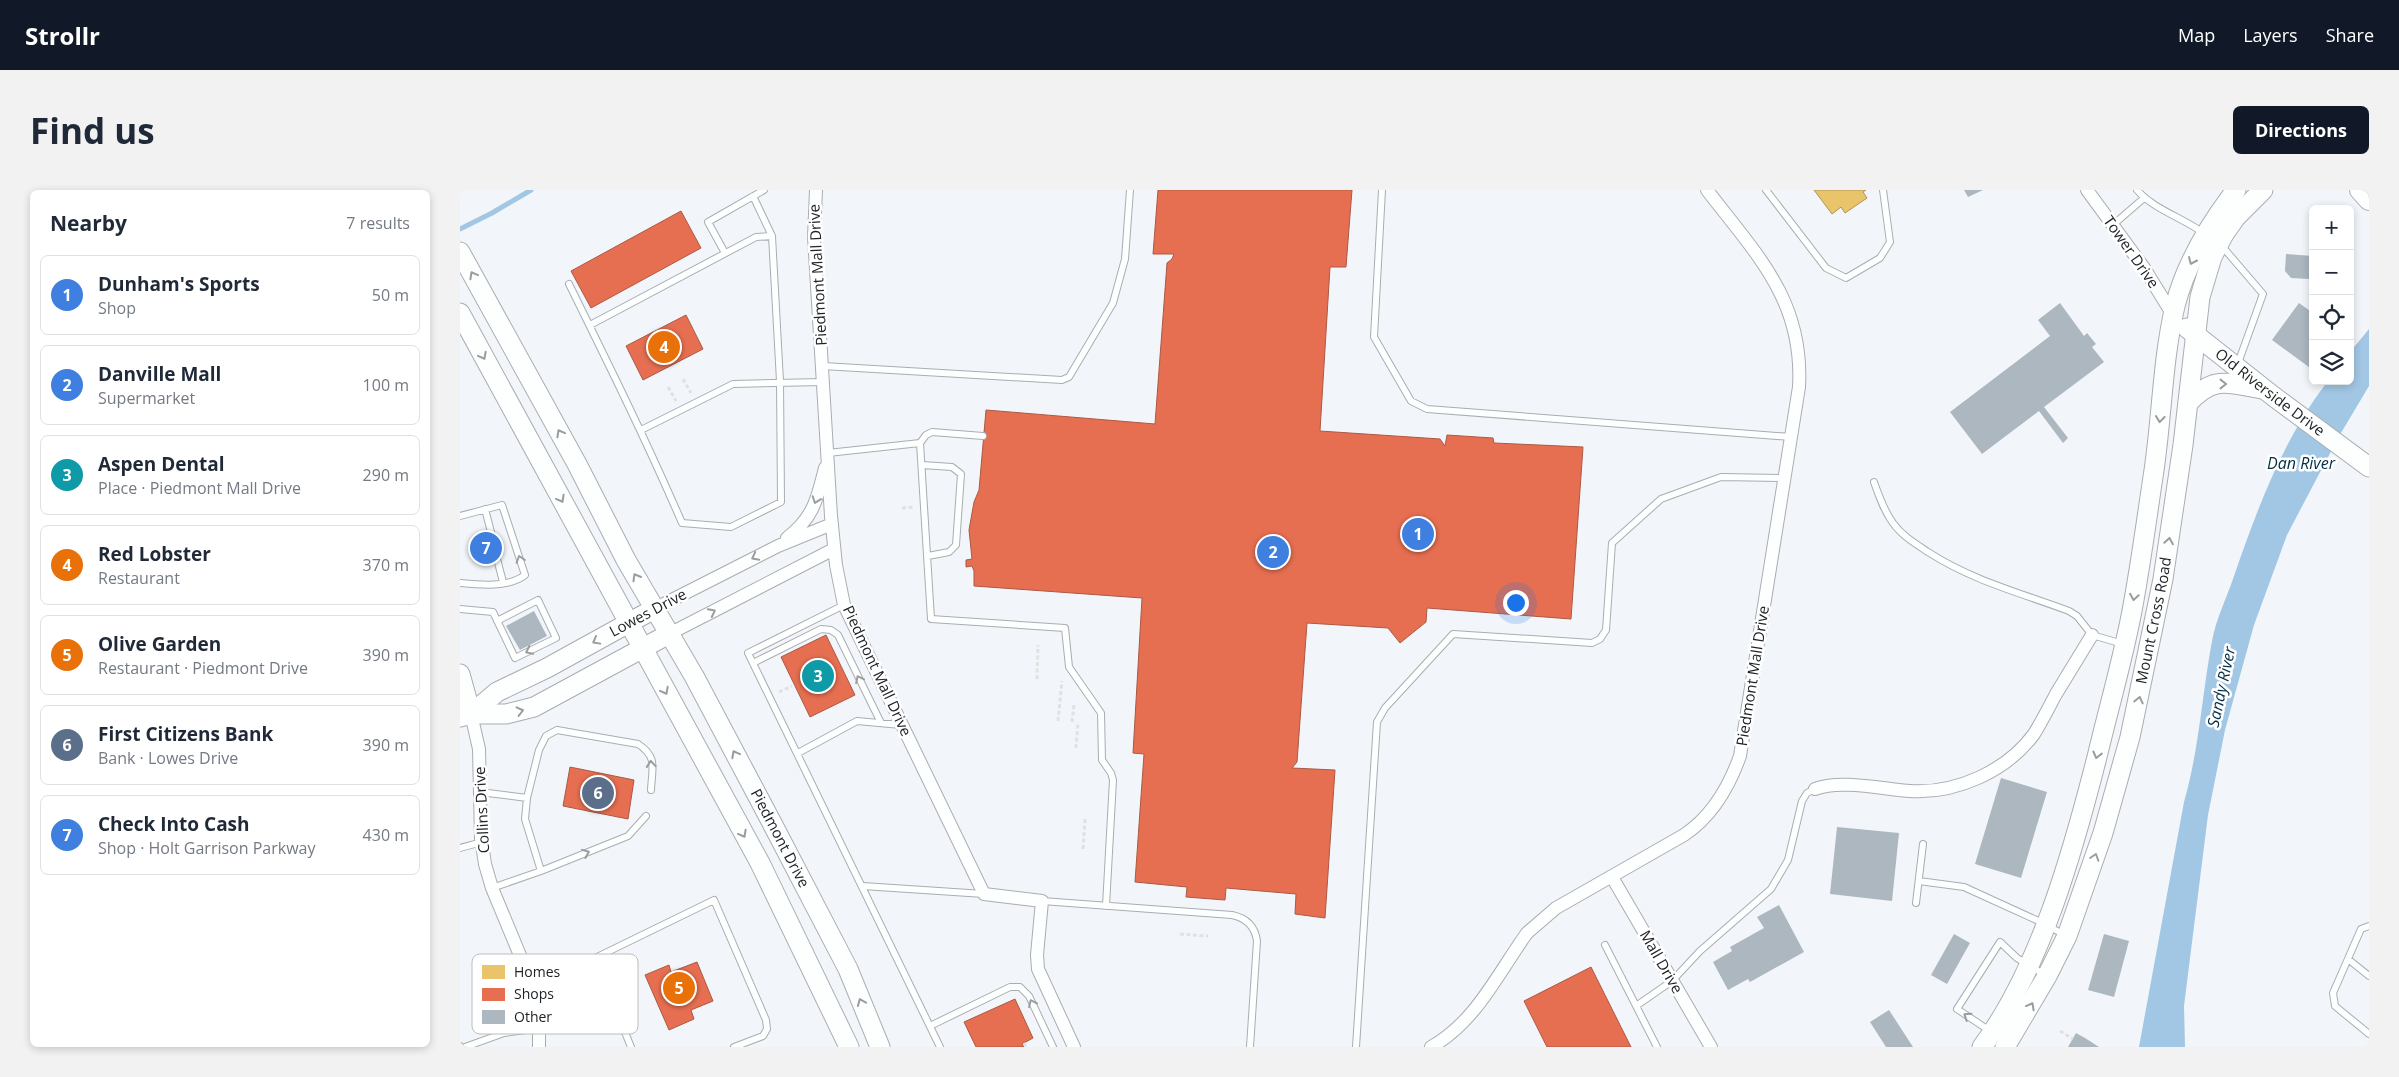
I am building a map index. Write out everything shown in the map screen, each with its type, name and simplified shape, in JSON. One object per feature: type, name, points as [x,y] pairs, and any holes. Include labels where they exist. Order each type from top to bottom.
[{"type":"main road","name":"Mount Cross Road","points":[[1997,1042],[2062,880],[2084,809],[2131,616],[2153,476],[2174,316],[2184,278],[2212,239],[2236,190]]},
{"type":"main road","name":"Mount Cross Road","points":[[1997,1042],[2047,976],[2067,936],[2103,834],[2142,690],[2163,579],[2188,403],[2195,335],[2212,239],[2263,190]]},
{"type":"main road","points":[[2360,190],[2369,200]]},
{"type":"main road","name":"Piedmont Drive","points":[[460,252],[654,610],[694,676],[848,969],[880,1047]]},
{"type":"main road","name":"Piedmont Drive","points":[[460,313],[760,863],[849,1047]]},
{"type":"main road","name":"Old Riverside Drive","points":[[2174,316],[2195,335],[2268,392],[2369,466]]},
{"type":"main road","points":[[2188,403],[2201,389],[2219,382],[2268,392]]},
{"type":"main road","name":"Lowes Drive","points":[[466,715],[497,692],[547,668],[654,610]]},
{"type":"main road","name":"Lowes Drive","points":[[466,715],[506,714],[534,707],[668,634]]},
{"type":"main road","points":[[460,674],[466,715]]},
{"type":"street","name":"Piedmont Mall Drive","points":[[816,190],[814,238],[832,524],[834,549],[844,604],[984,894]]},
{"type":"street","name":"Piedmont Mall Drive","points":[[1431,1047],[1450,1035],[1471,1015],[1536,922],[1566,902],[1692,830],[1713,807],[1733,774],[1744,743],[1800,367],[1798,340],[1793,322],[1772,275],[1707,190]]},
{"type":"street","name":"Tower Drive","points":[[2087,190],[2114,224],[2174,316]]},
{"type":"street","points":[[778,546],[809,517],[817,499],[828,453]]},
{"type":"street","name":"Lowes Drive","points":[[654,610],[778,546],[832,524]]},
{"type":"street","name":"Lowes Drive","points":[[668,634],[834,549]]},
{"type":"street","points":[[1815,789],[1834,785],[1913,791],[1933,790],[1970,781],[1995,769],[2018,751],[2034,733],[2092,635]]},
{"type":"street","name":"Collins Drive","points":[[466,715],[479,749],[482,842],[492,888],[519,954]]},
{"type":"street","name":"Mall Drive","points":[[1612,877],[1711,1047]]},
{"type":"street","points":[[984,894],[1042,901],[1038,965],[1074,1047]]},
{"type":"street","name":"Collins Drive","points":[[539,1047],[540,1034]]},
{"type":"lane","points":[[725,254],[708,222],[764,190]]},
{"type":"lane","points":[[823,366],[1062,380],[1069,377],[1113,303],[1125,258],[1130,190]]},
{"type":"lane","points":[[1382,190],[1374,337],[1411,401],[1427,409],[1791,437]]},
{"type":"lane","points":[[1766,190],[1826,268],[1846,278],[1880,258],[1890,242],[1883,190]]},
{"type":"lane","points":[[2137,190],[2144,198],[2193,225],[2212,239],[2263,294],[2236,367]]},
{"type":"lane","points":[[570,284],[641,430],[682,523],[731,527],[781,502],[780,382],[772,236],[753,196]]},
{"type":"lane","points":[[2114,224],[2144,198]]},
{"type":"lane","points":[[590,325],[756,237],[772,236]]},
{"type":"lane","points":[[641,430],[734,384],[824,382]]},
{"type":"lane","points":[[983,436],[932,432],[926,435],[920,443],[932,619],[1065,628],[1069,667],[1101,712],[1102,760],[1114,780],[1106,906]]},
{"type":"lane","points":[[828,453],[920,443]]},
{"type":"lane","points":[[922,465],[952,467],[960,474],[956,545],[949,552],[928,556]]},
{"type":"lane","points":[[1356,1047],[1377,722],[1384,708],[1453,634],[1592,643],[1600,639],[1606,630],[1612,543],[1661,499],[1721,476],[1784,478]]},
{"type":"lane","points":[[1874,482],[1881,502],[1894,524],[1906,538],[1961,572],[2004,590],[2069,611],[2077,616],[2092,635],[2124,644]]},
{"type":"lane","points":[[460,516],[502,505],[525,575],[518,580],[483,585],[460,583]]},
{"type":"lane","points":[[485,509],[492,536]]},
{"type":"lane","points":[[496,555],[503,582]]},
{"type":"lane","points":[[460,609],[493,612],[497,621],[515,658],[556,638],[538,600],[497,621]]},
{"type":"lane","points":[[844,604],[748,652],[940,1047]]},
{"type":"lane","points":[[753,662],[819,630],[834,632],[838,635],[881,723]]},
{"type":"lane","points":[[798,753],[857,721],[901,725]]},
{"type":"lane","points":[[541,871],[525,819],[527,798],[539,750],[546,736],[557,730],[638,744],[648,750],[653,759],[651,790]]},
{"type":"lane","points":[[1636,1006],[1672,981],[1700,950],[1771,889],[1788,860],[1802,801],[1807,792],[1815,789]]},
{"type":"lane","points":[[480,792],[527,798]]},
{"type":"lane","points":[[492,888],[541,871],[628,836],[646,816]]},
{"type":"lane","points":[[460,848],[482,842]]},
{"type":"lane","points":[[1916,902],[1923,844]]},
{"type":"lane","points":[[1919,881],[1964,887],[2067,936]]},
{"type":"lane","points":[[863,886],[984,894]]},
{"type":"lane","points":[[603,954],[714,900],[766,1020],[767,1029],[763,1036],[734,1047]]},
{"type":"lane","points":[[1042,901],[1232,916],[1248,922],[1256,933],[1257,941],[1250,1047]]},
{"type":"lane","points":[[2369,926],[2361,929],[2333,992],[2335,1006],[2369,1034]]},
{"type":"lane","points":[[1997,1042],[1957,1009],[2000,942],[2017,958],[2047,976]]},
{"type":"lane","points":[[1605,945],[1657,1047]]},
{"type":"lane","points":[[2348,959],[2369,976]]},
{"type":"lane","points":[[930,1026],[1005,989],[1020,987],[1029,996],[1053,1047]]},
{"type":"lane","points":[[465,1047],[501,1034]]},
{"type":"lane","points":[[626,1034],[631,1047]]},
{"type":"path","points":[[683,379],[691,394]]},
{"type":"path","points":[[668,387],[676,402]]},
{"type":"path","points":[[902,508],[915,506]]},
{"type":"path","points":[[1037,679],[1038,645]]},
{"type":"path","points":[[1058,721],[1062,681]]},
{"type":"path","points":[[1072,722],[1074,705]]},
{"type":"path","points":[[1076,748],[1078,722]]},
{"type":"path","points":[[1083,849],[1085,819]]},
{"type":"path","points":[[1180,934],[1208,936]]},
{"type":"path","points":[[2060,1031],[2073,1039]]},
{"type":"water","name":"Dan River","points":[[2369,329],[2369,386],[2338,438],[2287,535],[2254,625],[2225,730],[2208,815],[2184,1006],[2185,1047],[2139,1047],[2193,762],[2216,625],[2262,499],[2298,426],[2325,385],[2354,385],[2354,347]]},
{"type":"building: Homes","points":[[1814,190],[1866,190],[1863,192],[1867,198],[1845,213],[1841,207],[1832,214]]},
{"type":"building: Shops","points":[[1158,190],[1352,190],[1346,267],[1330,267],[1320,431],[1440,439],[1445,446],[1447,435],[1493,438],[1494,443],[1583,447],[1571,619],[1427,608],[1426,622],[1400,643],[1388,628],[1307,623],[1297,762],[1292,768],[1335,770],[1325,918],[1295,914],[1296,894],[1226,888],[1225,900],[1186,897],[1187,887],[1135,882],[1144,754],[1133,753],[1142,598],[974,586],[972,566],[966,567],[966,560],[972,559],[969,530],[974,502],[979,490],[986,410],[1155,424],[1167,263],[1174,254],[1153,254]]},
{"type":"building: Shops","points":[[681,211],[701,248],[591,308],[571,271]]},
{"type":"building: Shops","points":[[686,315],[703,349],[643,380],[626,346]]},
{"type":"building: Shops","points":[[826,635],[855,695],[810,717],[781,657]]},
{"type":"building: Shops","points":[[570,767],[634,780],[628,819],[563,806]]},
{"type":"building: Shops","points":[[697,962],[713,1001],[691,1010],[694,1019],[669,1030],[645,975],[669,965],[671,972]]},
{"type":"building: Shops","points":[[1591,967],[1631,1047],[1547,1047],[1524,1001]]},
{"type":"building: Shops","points":[[1015,999],[1033,1038],[1022,1044],[1024,1047],[976,1047],[964,1022]]},
{"type":"building: Other","points":[[1964,190],[1983,190],[1968,197]]},
{"type":"building: Other","points":[[2286,254],[2309,256],[2309,279],[2291,278],[2285,271]]},
{"type":"building: Other","points":[[2060,303],[2084,336],[2087,333],[2096,344],[2092,347],[2104,362],[2044,407],[2068,438],[2063,443],[2039,411],[1982,454],[1950,412],[2050,336],[2038,320]]},
{"type":"building: Other","points":[[2299,303],[2309,310],[2309,367],[2272,340]]},
{"type":"building: Other","points":[[534,611],[547,636],[520,650],[506,626]]},
{"type":"building: Other","points":[[2001,778],[2047,792],[2021,878],[1975,864]]},
{"type":"building: Other","points":[[1837,827],[1899,833],[1892,901],[1830,894]]},
{"type":"building: Other","points":[[1779,905],[1804,952],[1750,982],[1748,979],[1728,990],[1713,962],[1732,951],[1730,947],[1764,928],[1757,917]]},
{"type":"building: Other","points":[[1954,934],[1970,943],[1947,984],[1931,975]]},
{"type":"building: Other","points":[[2104,934],[2129,941],[2114,997],[2088,990]]},
{"type":"building: Other","points":[[1889,1010],[1913,1047],[1886,1047],[1870,1022]]},
{"type":"building: Other","points":[[2076,1033],[2085,1038],[2099,1047],[2068,1047]]},
{"type":"waterway","points":[[460,229],[531,190]]},
{"type":"place","name":"Red Lobster","points":[[664,347]]},
{"type":"place","name":"Dunham's Sports","points":[[1418,534]]},
{"type":"place","name":"Check Into Cash","points":[[486,548]]},
{"type":"place","name":"Danville Mall","points":[[1273,552]]},
{"type":"place","name":"Aspen Dental","points":[[818,676]]},
{"type":"place","name":"First Citizens Bank","points":[[598,793]]},
{"type":"place","name":"Olive Garden","points":[[679,988]]},
{"type":"water label","name":"Sandy River","points":[[2221,687]]}]
